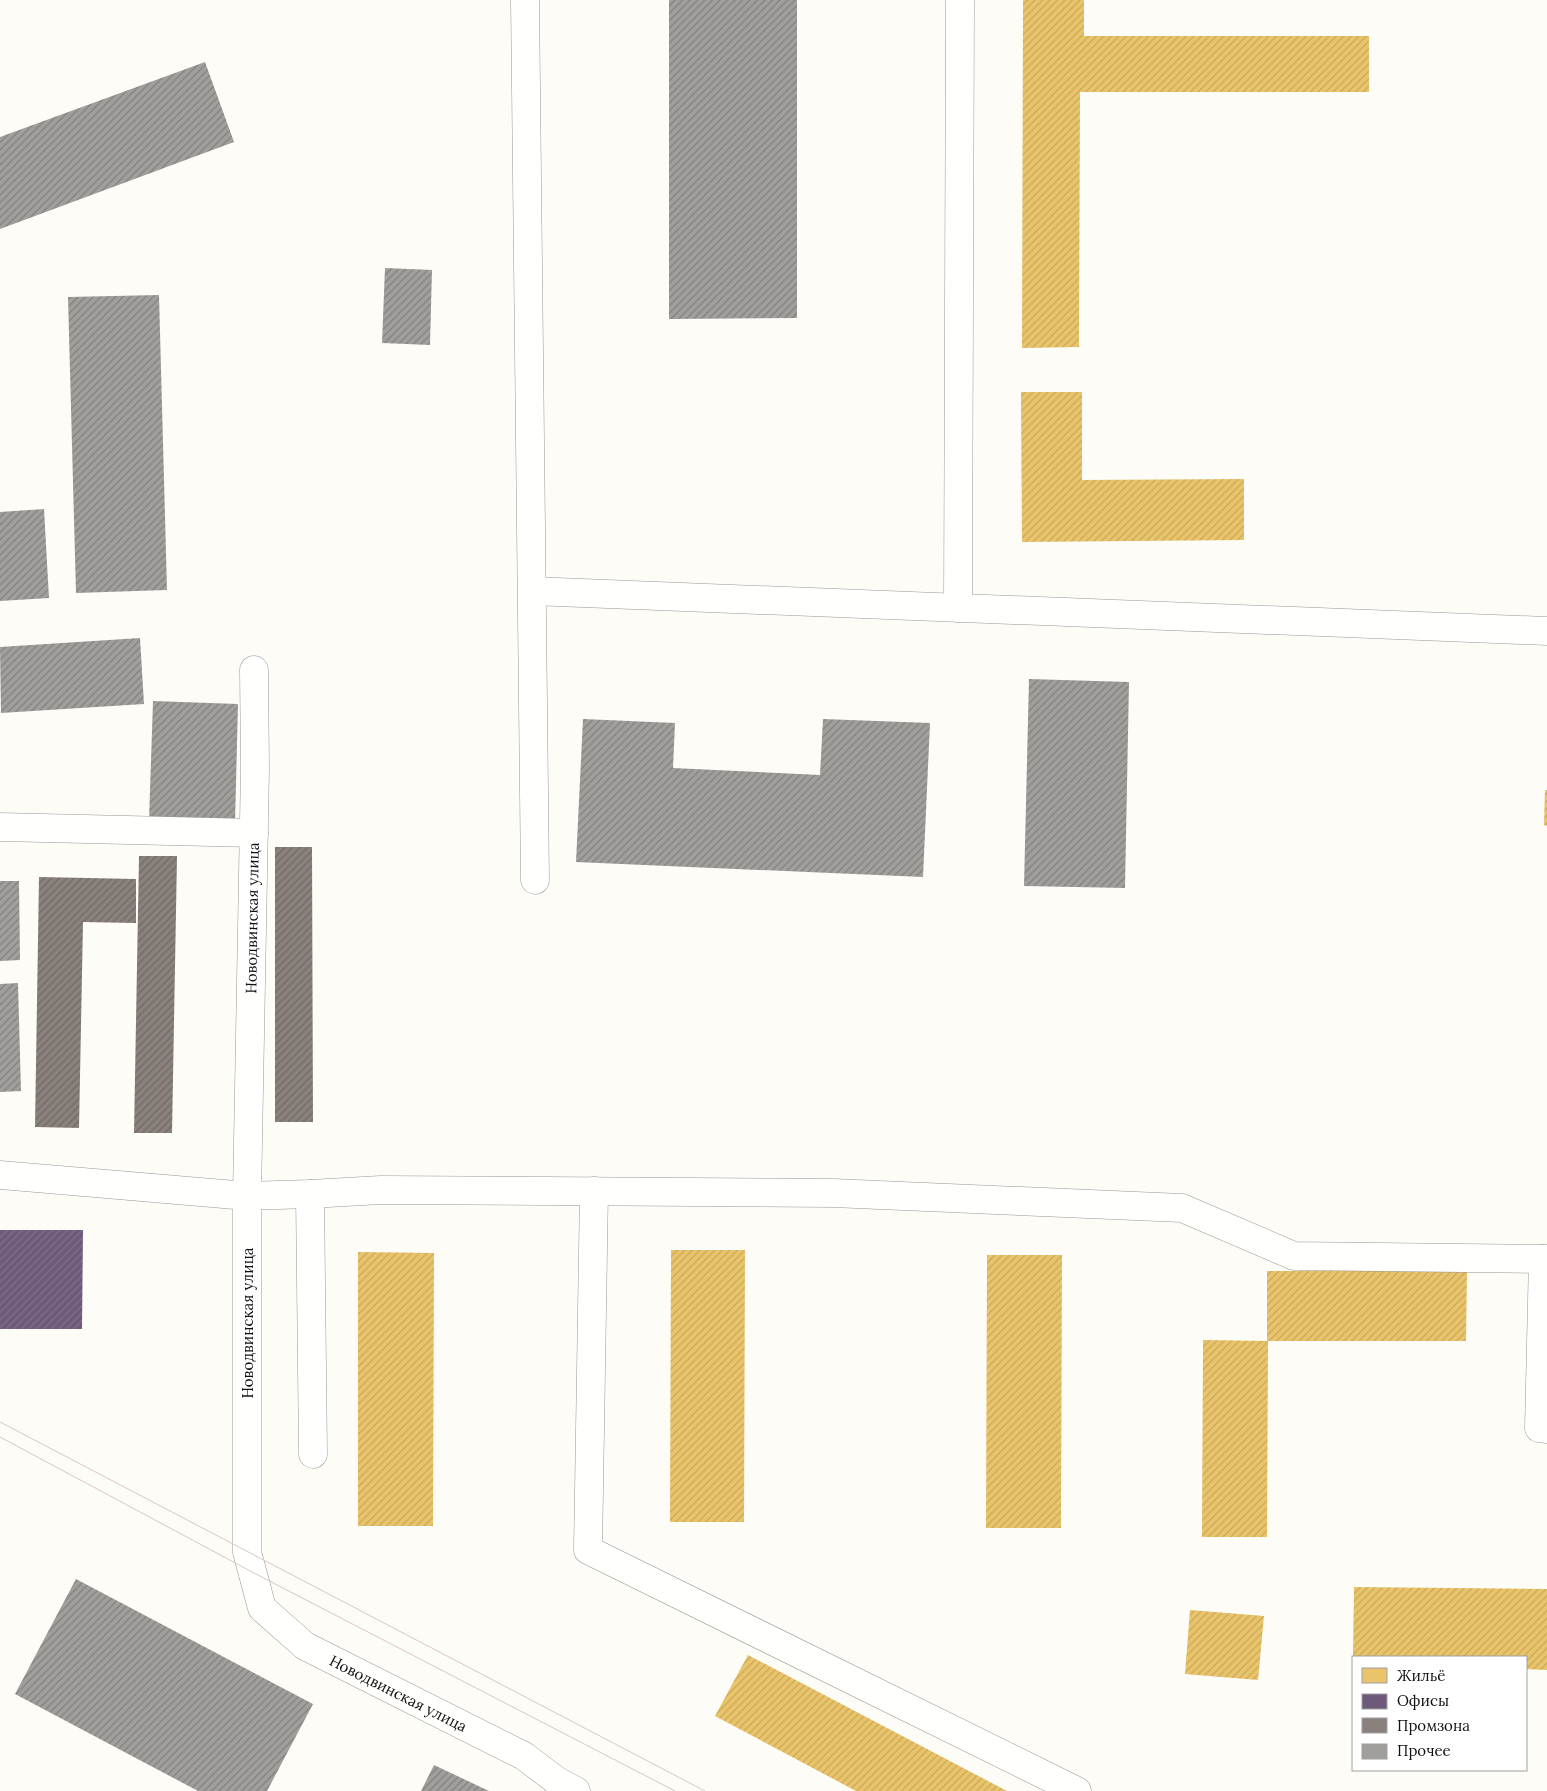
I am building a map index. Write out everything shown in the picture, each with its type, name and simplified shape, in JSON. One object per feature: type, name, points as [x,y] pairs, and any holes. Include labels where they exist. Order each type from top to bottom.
[{"type":"street","points":[[525,0],[535,880]]},
{"type":"street","points":[[958,608],[960,0]]},
{"type":"street","points":[[532,591],[1547,631]]},
{"type":"street","name":"Новодвинская улица","points":[[254,670],[254,833],[247,1196],[247,1552],[262,1608],[305,1646],[524,1756],[562,1788]]},
{"type":"street","points":[[0,827],[254,833]]},
{"type":"street","points":[[0,1175],[247,1196],[380,1190],[833,1193],[1182,1208],[1294,1256],[1545,1259],[1539,1428],[1547,1429]]},
{"type":"street","points":[[594,1191],[588,1550],[1078,1791]]},
{"type":"street","points":[[310,1194],[313,1454]]},
{"type":"building: Жильё","points":[[1023,0],[1084,0],[1084,36],[1369,36],[1369,92],[1080,92],[1079,347],[1022,348]]},
{"type":"building: Жильё","points":[[1021,392],[1082,392],[1082,480],[1244,479],[1244,540],[1022,542]]},
{"type":"building: Жильё","points":[[1545,790],[1547,790],[1547,826],[1544,825]]},
{"type":"building: Жильё","points":[[671,1250],[745,1250],[744,1522],[670,1522]]},
{"type":"building: Жильё","points":[[358,1252],[434,1253],[433,1526],[358,1526]]},
{"type":"building: Жильё","points":[[987,1255],[1062,1255],[1061,1528],[986,1528]]},
{"type":"building: Жильё","points":[[1267,1271],[1467,1271],[1466,1341],[1268,1341],[1267,1537],[1202,1537],[1203,1340],[1267,1341]]},
{"type":"building: Жильё","points":[[1354,1587],[1547,1589],[1547,1670],[1527,1669],[1527,1656],[1353,1656]]},
{"type":"building: Жильё","points":[[1190,1610],[1264,1616],[1258,1680],[1185,1674]]},
{"type":"building: Жильё","points":[[748,1655],[1007,1791],[856,1791],[715,1716]]},
{"type":"building: Офисы","points":[[0,1230],[83,1230],[82,1329],[0,1329]]},
{"type":"building: Промзона","points":[[275,847],[312,847],[313,1122],[275,1122]]},
{"type":"building: Промзона","points":[[139,856],[177,856],[172,1133],[134,1133]]},
{"type":"building: Промзона","points":[[39,877],[136,879],[136,923],[83,922],[79,1128],[35,1127]]},
{"type":"building: Прочее","points":[[669,0],[797,0],[797,318],[669,319]]},
{"type":"building: Прочее","points":[[205,62],[234,142],[0,229],[0,137]]},
{"type":"building: Прочее","points":[[385,268],[432,270],[430,345],[382,343]]},
{"type":"building: Прочее","points":[[159,295],[167,590],[76,593],[68,297]]},
{"type":"building: Прочее","points":[[44,509],[49,598],[0,601],[0,512]]},
{"type":"building: Прочее","points":[[140,638],[144,704],[1,713],[0,647]]},
{"type":"building: Прочее","points":[[1029,679],[1129,682],[1125,888],[1024,886]]},
{"type":"building: Прочее","points":[[153,701],[238,704],[235,823],[149,821]]},
{"type":"building: Прочее","points":[[583,719],[675,723],[673,768],[820,775],[823,719],[930,723],[923,877],[576,862]]},
{"type":"building: Прочее","points":[[0,881],[19,881],[20,960],[0,961]]},
{"type":"building: Прочее","points":[[18,983],[21,1091],[0,1092],[0,984]]},
{"type":"building: Прочее","points":[[76,1579],[313,1704],[267,1791],[198,1791],[15,1694]]},
{"type":"building: Прочее","points":[[434,1765],[489,1791],[421,1791]]},
{"type":"tram line","points":[[0,1422],[705,1791]]},
{"type":"tram line","points":[[0,1437],[254,1573],[675,1791]]}]
